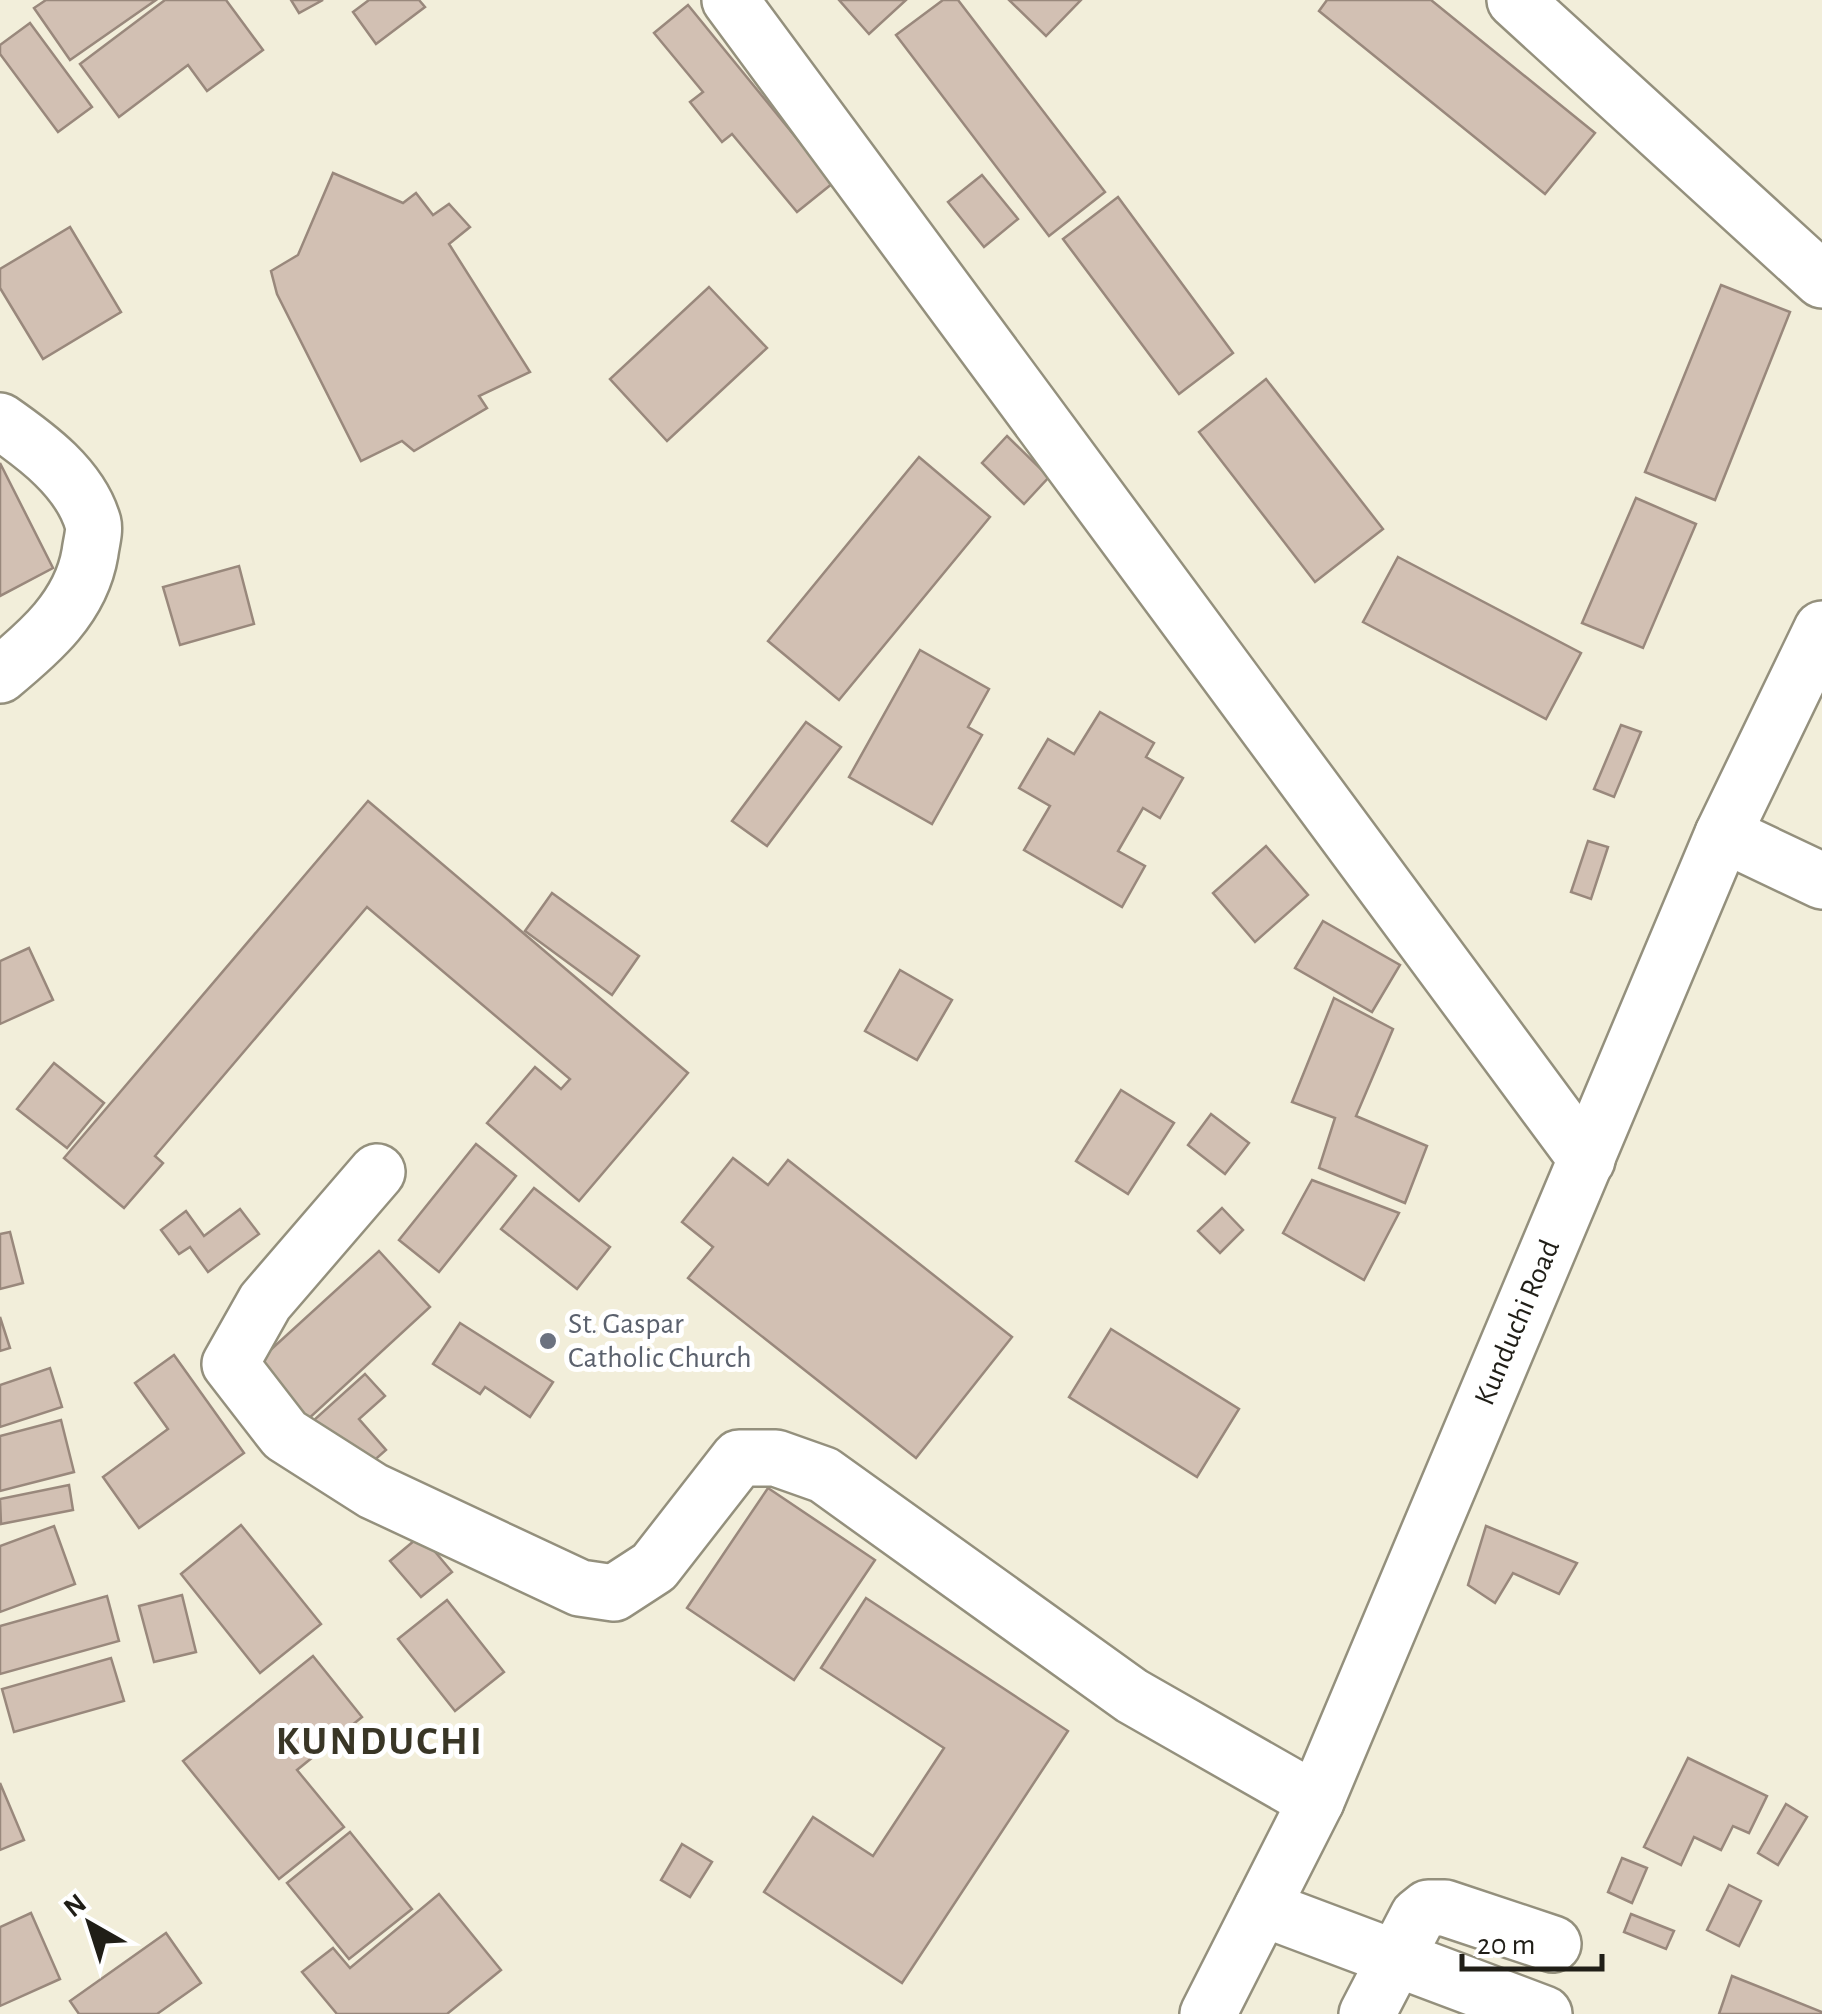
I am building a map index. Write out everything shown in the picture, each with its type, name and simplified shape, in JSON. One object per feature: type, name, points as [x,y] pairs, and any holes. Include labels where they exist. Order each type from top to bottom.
[{"type":"street","points":[[730,0],[1587,1160]]},
{"type":"street","points":[[1515,0],[1822,280]]},
{"type":"street","points":[[0,421],[32,444],[71,482],[94,525],[86,573],[70,606],[34,647],[0,675]]},
{"type":"street","name":"Kunduchi Road","points":[[1208,2014],[1316,1801],[1723,834],[1822,629]]},
{"type":"street","points":[[1723,834],[1822,881]]},
{"type":"street","points":[[377,1172],[265,1302],[230,1364],[285,1434],[373,1491],[580,1588],[614,1593],[654,1567],[739,1458],[776,1458],[824,1475],[1132,1696],[1316,1801]]},
{"type":"street","points":[[1262,1908],[1544,2014]]},
{"type":"street","points":[[1368,2014],[1418,1916],[1428,1908],[1445,1908],[1553,1944]]},
{"type":"building","points":[[46,0],[156,0],[70,60],[34,8]]},
{"type":"building","points":[[165,0],[226,0],[263,50],[207,91],[188,65],[119,117],[80,64]]},
{"type":"building","points":[[291,0],[323,0],[299,13]]},
{"type":"building","points":[[369,0],[419,0],[425,7],[376,44],[353,12]]},
{"type":"building","points":[[839,0],[906,0],[869,34]]},
{"type":"building","points":[[943,0],[958,0],[1105,192],[1049,236],[896,35]]},
{"type":"building","points":[[1009,0],[1081,0],[1046,36]]},
{"type":"building","points":[[1327,0],[1431,0],[1595,133],[1545,194],[1319,11]]},
{"type":"building","points":[[688,5],[833,183],[797,212],[732,134],[722,142],[690,102],[703,92],[654,33]]},
{"type":"building","points":[[30,23],[92,107],[58,132],[0,54],[0,45]]},
{"type":"building","points":[[333,173],[403,203],[416,193],[433,215],[449,204],[470,227],[449,244],[530,372],[479,396],[487,408],[414,451],[402,441],[361,461],[277,294],[271,271],[298,255]]},
{"type":"building","points":[[982,175],[1018,219],[984,247],[948,202]]},
{"type":"building","points":[[1118,197],[1233,353],[1179,394],[1063,239]]},
{"type":"building","points":[[70,227],[121,312],[43,359],[0,288],[0,269]]},
{"type":"building","points":[[1721,285],[1790,312],[1715,500],[1645,472]]},
{"type":"building","points":[[709,287],[767,348],[667,441],[610,379]]},
{"type":"building","points":[[1266,379],[1383,529],[1315,582],[1199,432]]},
{"type":"building","points":[[1007,436],[1049,477],[1024,504],[982,463]]},
{"type":"building","points":[[919,457],[990,517],[839,700],[768,641]]},
{"type":"building","points":[[0,463],[53,568],[0,596]]},
{"type":"building","points":[[1636,498],[1696,524],[1643,648],[1582,623]]},
{"type":"building","points":[[1398,557],[1581,653],[1546,719],[1363,622]]},
{"type":"building","points":[[239,566],[254,624],[180,645],[163,587]]},
{"type":"building","points":[[920,650],[989,689],[968,727],[982,735],[932,824],[849,777]]},
{"type":"building","points":[[1100,712],[1154,743],[1146,757],[1183,778],[1160,818],[1143,808],[1118,851],[1145,866],[1122,907],[1024,850],[1050,806],[1019,788],[1048,739],[1074,754]]},
{"type":"building","points":[[806,722],[841,747],[767,846],[732,821]]},
{"type":"building","points":[[1621,725],[1641,732],[1614,797],[1594,789]]},
{"type":"building","points":[[368,801],[688,1073],[579,1201],[487,1123],[535,1067],[561,1089],[570,1079],[367,907],[155,1156],[163,1163],[124,1208],[64,1158]]},
{"type":"building","points":[[1588,841],[1608,847],[1591,899],[1571,892]]},
{"type":"building","points":[[1266,846],[1308,895],[1255,942],[1213,893]]},
{"type":"building","points":[[552,893],[639,956],[612,995],[525,931]]},
{"type":"building","points":[[1323,921],[1400,965],[1372,1012],[1295,968]]},
{"type":"building","points":[[29,948],[53,1000],[0,1024],[0,961]]},
{"type":"building","points":[[900,970],[952,1000],[917,1060],[865,1031]]},
{"type":"building","points":[[1334,998],[1393,1029],[1356,1116],[1427,1146],[1405,1203],[1319,1168],[1335,1118],[1292,1102]]},
{"type":"building","points":[[54,1063],[104,1103],[67,1148],[17,1109]]},
{"type":"building","points":[[1121,1090],[1174,1123],[1128,1194],[1076,1161]]},
{"type":"building","points":[[1211,1114],[1249,1143],[1225,1174],[1188,1145]]},
{"type":"building","points":[[476,1144],[516,1176],[439,1272],[399,1240]]},
{"type":"building","points":[[733,1158],[768,1185],[788,1160],[1012,1337],[916,1458],[688,1278],[713,1247],[682,1222]]},
{"type":"building","points":[[1312,1180],[1399,1213],[1364,1280],[1283,1233]]},
{"type":"building","points":[[534,1188],[610,1247],[577,1289],[501,1229]]},
{"type":"building","points":[[1222,1208],[1243,1230],[1220,1253],[1198,1231]]},
{"type":"building","points":[[240,1209],[259,1234],[208,1272],[190,1247],[179,1254],[161,1230],[186,1211],[204,1236]]},
{"type":"building","points":[[10,1232],[23,1283],[0,1289],[0,1234]]},
{"type":"building","points":[[379,1251],[430,1307],[305,1422],[254,1365]]},
{"type":"building","points":[[0,1317],[10,1348],[0,1351]]},
{"type":"building","points":[[460,1323],[553,1382],[530,1417],[485,1387],[480,1394],[433,1364]]},
{"type":"building","points":[[1111,1329],[1239,1409],[1197,1477],[1069,1397]]},
{"type":"building","points":[[174,1355],[244,1453],[139,1528],[103,1477],[168,1429],[135,1383]]},
{"type":"building","points":[[50,1368],[62,1407],[0,1427],[0,1385]]},
{"type":"building","points":[[365,1374],[385,1396],[359,1419],[386,1450],[361,1472],[314,1420]]},
{"type":"building","points":[[61,1420],[74,1472],[0,1491],[0,1436]]},
{"type":"building","points":[[69,1485],[73,1510],[1,1524],[0,1499]]},
{"type":"building","points":[[768,1488],[875,1560],[794,1680],[687,1608]]},
{"type":"building","points":[[241,1525],[321,1624],[260,1673],[181,1574]]},
{"type":"building","points":[[54,1526],[75,1584],[0,1612],[0,1546]]},
{"type":"building","points":[[1486,1526],[1577,1563],[1559,1594],[1513,1573],[1495,1603],[1468,1585]]},
{"type":"building","points":[[421,1535],[452,1572],[421,1597],[390,1561]]},
{"type":"building","points":[[182,1595],[196,1652],[154,1662],[139,1606]]},
{"type":"building","points":[[107,1596],[119,1641],[0,1674],[0,1626]]},
{"type":"building","points":[[866,1598],[1068,1731],[902,1983],[764,1892],[813,1817],[873,1856],[944,1748],[821,1668]]},
{"type":"building","points":[[447,1600],[504,1672],[455,1711],[398,1639]]},
{"type":"building","points":[[313,1656],[362,1717],[297,1770],[344,1827],[279,1879],[183,1761]]},
{"type":"building","points":[[111,1658],[124,1701],[14,1732],[2,1689]]},
{"type":"building","points":[[1688,1758],[1767,1796],[1749,1833],[1733,1826],[1721,1850],[1694,1837],[1681,1865],[1644,1847]]},
{"type":"building","points":[[0,1783],[24,1840],[0,1850]]},
{"type":"building","points":[[1786,1804],[1807,1817],[1778,1865],[1758,1853]]},
{"type":"building","points":[[350,1832],[412,1909],[349,1959],[287,1883]]},
{"type":"building","points":[[682,1844],[712,1862],[690,1897],[661,1880]]},
{"type":"building","points":[[1622,1858],[1647,1868],[1632,1903],[1608,1892]]},
{"type":"building","points":[[1729,1885],[1761,1901],[1739,1946],[1707,1930]]},
{"type":"building","points":[[439,1894],[501,1970],[447,2014],[337,2014],[302,1972],[333,1948],[350,1968]]},
{"type":"building","points":[[31,1913],[60,1979],[0,2006],[0,1927]]},
{"type":"building","points":[[1631,1914],[1674,1931],[1666,1949],[1624,1932]]},
{"type":"building","points":[[166,1933],[201,1983],[157,2014],[79,2014],[70,2001]]},
{"type":"building","points":[[1732,1976],[1822,2012],[1822,2014],[1719,2014]]},
{"type":"place","name":"St. Gaspar Catholic Church","points":[[548,1341]]},
{"type":"district","name":"KUNDUCHI","points":[[380,1742]]}]
